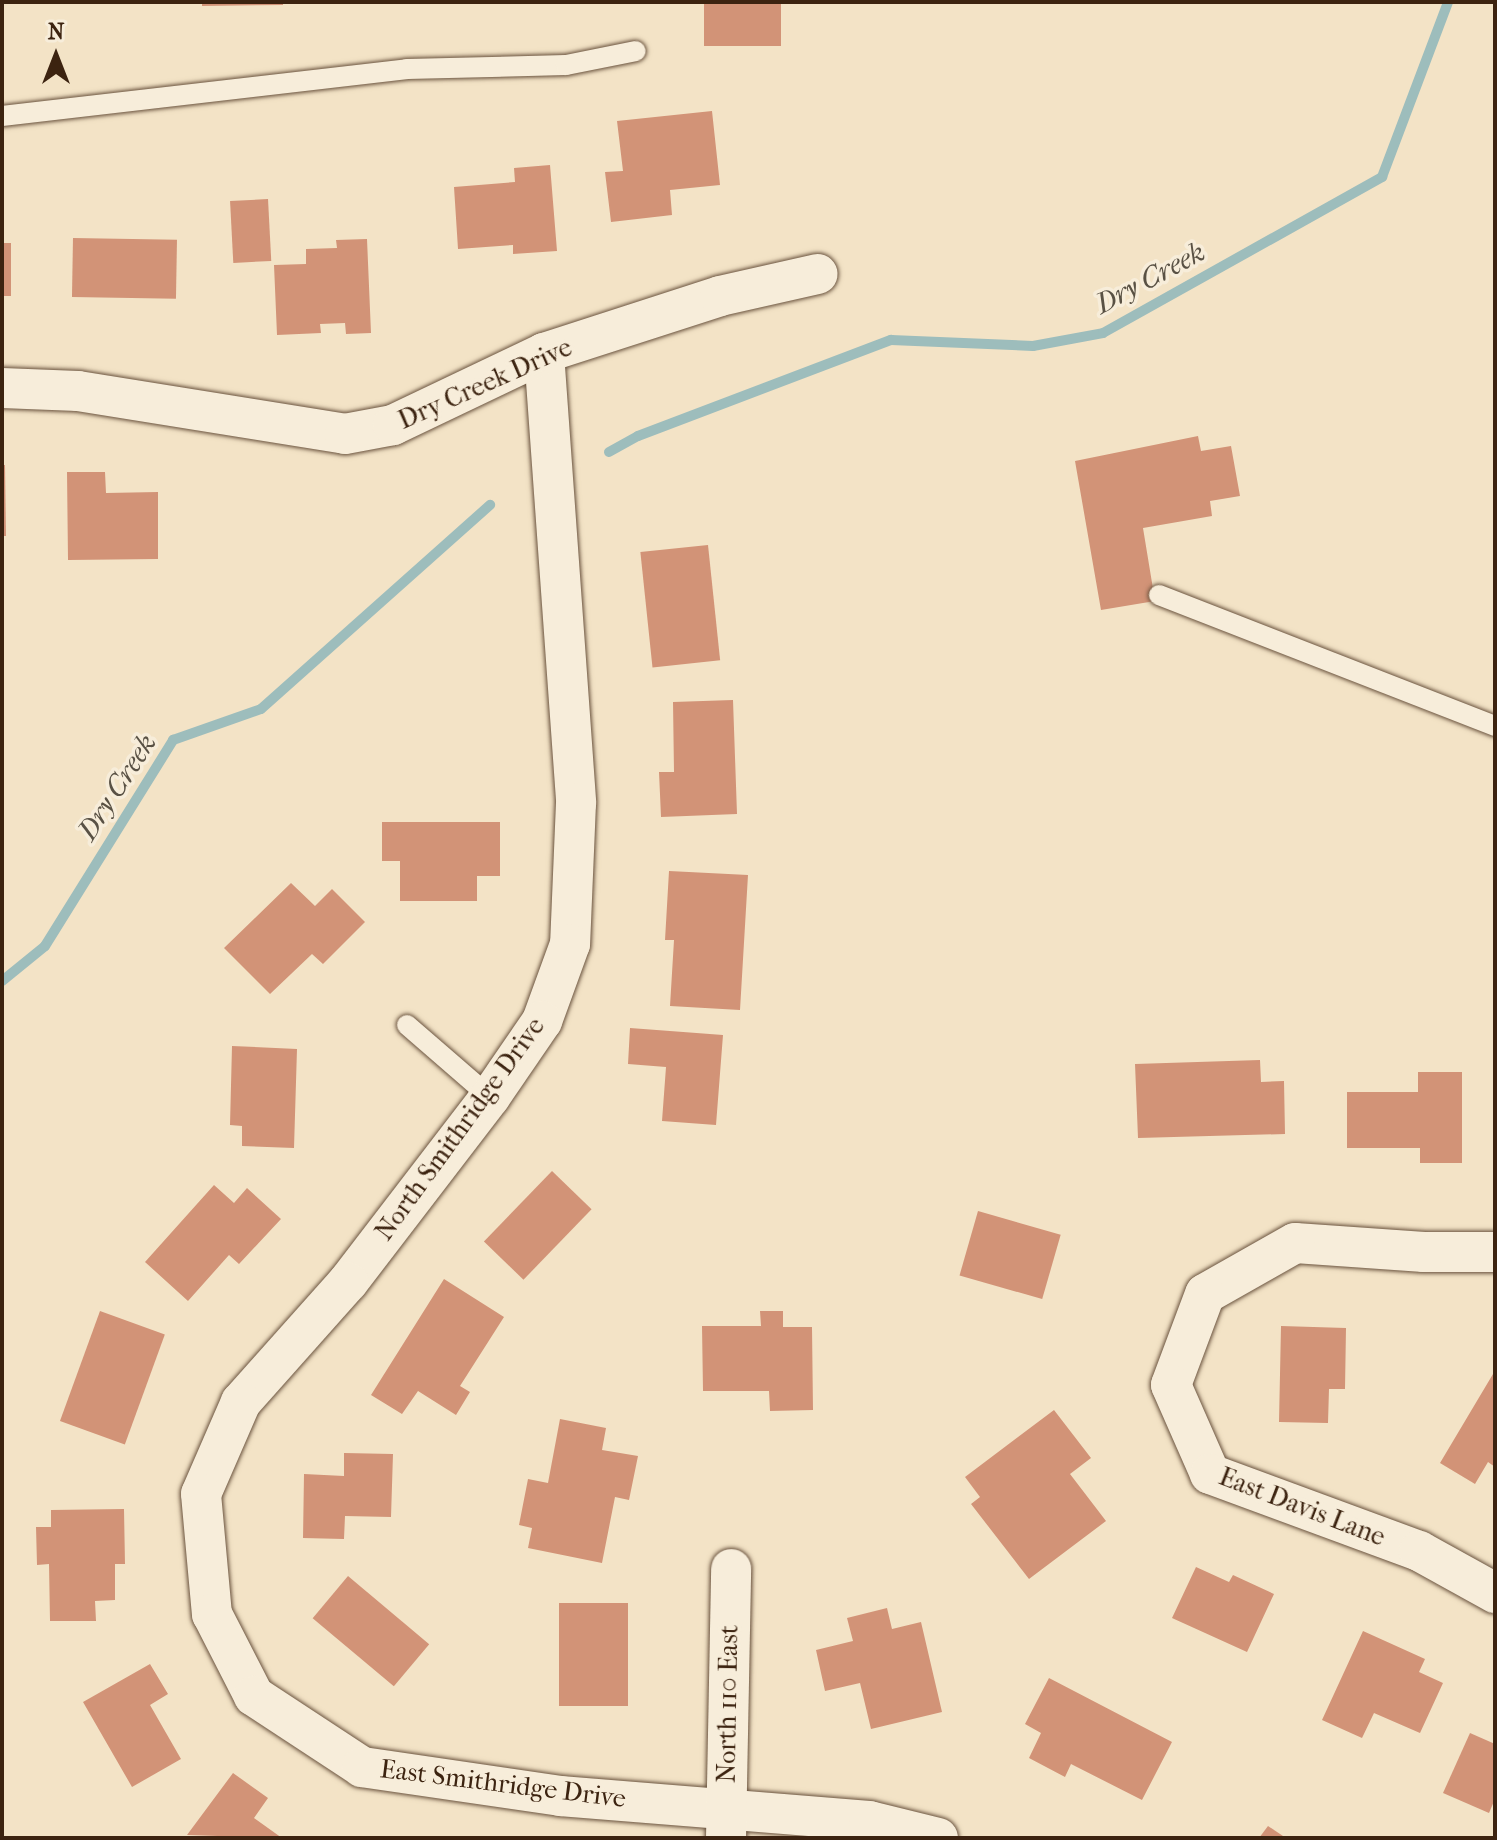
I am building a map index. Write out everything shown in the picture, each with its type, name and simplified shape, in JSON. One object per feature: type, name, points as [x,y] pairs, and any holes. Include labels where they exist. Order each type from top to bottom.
[{"type":"street","name":"Dry Creek Drive","points":[[2,388],[78,391],[345,434],[393,425],[544,353],[720,296],[818,274]]},
{"type":"street","name":"North Smithridge Drive","points":[[254,1696],[212,1614],[201,1494],[241,1402],[348,1282],[490,1097],[542,1021],[570,944],[576,803],[544,353]]},
{"type":"street","name":"East Davis Lane","points":[[1495,1252],[1295,1243],[1205,1294],[1171,1385],[1210,1474],[1419,1551],[1495,1593]]},
{"type":"street","name":"North 110 East","points":[[726,1823],[731,1569]]},
{"type":"street","name":"East Smithridge Drive","points":[[254,1696],[362,1767],[726,1823],[869,1821],[938,1838]]},
{"type":"lane","points":[[2,116],[407,69],[566,65],[636,51]]},
{"type":"lane","points":[[1159,595],[1495,726]]},
{"type":"lane","points":[[407,1025],[490,1097]]},
{"type":"building","points":[[202,2],[283,2],[283,5],[202,6]]},
{"type":"building","points":[[704,2],[781,2],[781,46],[704,46]]},
{"type":"building","points":[[712,111],[720,185],[670,190],[672,215],[611,222],[605,172],[623,171],[617,121]]},
{"type":"building","points":[[550,165],[557,251],[513,254],[513,245],[458,249],[454,187],[515,182],[514,168]]},
{"type":"building","points":[[268,199],[271,261],[233,263],[230,201]]},
{"type":"building","points":[[73,238],[177,240],[176,299],[72,297]]},
{"type":"building","points":[[367,239],[371,333],[346,334],[345,323],[320,324],[321,333],[277,335],[274,265],[306,264],[306,249],[337,248],[336,240]]},
{"type":"building","points":[[2,243],[11,243],[11,296],[2,296]]},
{"type":"building","points":[[1198,436],[1201,451],[1231,446],[1240,496],[1210,501],[1212,516],[1143,528],[1155,601],[1101,610],[1075,461]]},
{"type":"building","points":[[2,465],[5,465],[6,536],[2,536]]},
{"type":"building","points":[[67,472],[105,472],[106,493],[158,492],[158,559],[68,560]]},
{"type":"building","points":[[708,545],[720,660],[652,667],[640,552]]},
{"type":"building","points":[[733,700],[737,814],[661,817],[659,772],[674,772],[673,702]]},
{"type":"building","points":[[382,822],[500,822],[500,876],[477,876],[477,901],[400,901],[400,861],[382,861]]},
{"type":"building","points":[[669,871],[748,875],[740,1010],[670,1006],[674,940],[665,940]]},
{"type":"building","points":[[291,883],[315,906],[332,889],[365,922],[323,964],[312,954],[270,994],[224,948]]},
{"type":"building","points":[[630,1028],[723,1035],[716,1125],[662,1121],[666,1067],[628,1064]]},
{"type":"building","points":[[232,1046],[297,1049],[294,1148],[242,1146],[242,1126],[230,1125]]},
{"type":"building","points":[[1260,1060],[1261,1082],[1284,1081],[1285,1134],[1138,1138],[1135,1064]]},
{"type":"building","points":[[1418,1072],[1462,1072],[1462,1163],[1420,1163],[1420,1148],[1347,1148],[1347,1092],[1418,1092]]},
{"type":"building","points":[[552,1171],[592,1209],[523,1280],[484,1241]]},
{"type":"building","points":[[214,1185],[234,1203],[247,1188],[281,1219],[239,1264],[229,1255],[188,1301],[145,1262]]},
{"type":"building","points":[[978,1211],[1061,1235],[1042,1299],[960,1275]]},
{"type":"building","points":[[444,1279],[504,1317],[460,1386],[470,1392],[456,1415],[418,1391],[402,1414],[371,1395]]},
{"type":"building","points":[[100,1311],[165,1335],[125,1445],[60,1421]]},
{"type":"building","points":[[760,1311],[783,1311],[783,1327],[812,1327],[813,1410],[770,1411],[769,1391],[703,1391],[702,1326],[761,1326]]},
{"type":"building","points":[[1281,1326],[1346,1328],[1345,1389],[1329,1389],[1328,1423],[1279,1422]]},
{"type":"building","points":[[1493,1374],[1495,1467],[1488,1462],[1475,1484],[1440,1463]]},
{"type":"building","points":[[1054,1410],[1091,1458],[1070,1474],[1106,1521],[1029,1579],[971,1504],[980,1497],[965,1477]]},
{"type":"building","points":[[560,1419],[606,1428],[602,1450],[638,1456],[629,1500],[615,1497],[602,1563],[528,1548],[532,1528],[519,1525],[528,1479],[548,1483]]},
{"type":"building","points":[[344,1453],[393,1454],[391,1517],[345,1516],[344,1539],[303,1538],[304,1474],[344,1476]]},
{"type":"building","points":[[124,1509],[125,1564],[115,1564],[115,1600],[95,1601],[96,1621],[50,1621],[49,1564],[37,1565],[36,1527],[51,1527],[51,1510]]},
{"type":"building","points":[[1196,1567],[1229,1582],[1233,1575],[1274,1594],[1247,1652],[1172,1618]]},
{"type":"building","points":[[348,1576],[429,1644],[394,1686],[313,1618]]},
{"type":"building","points":[[559,1603],[628,1603],[628,1706],[559,1706]]},
{"type":"building","points":[[887,1608],[892,1629],[921,1622],[942,1712],[871,1729],[860,1683],[825,1691],[816,1650],[853,1641],[847,1618]]},
{"type":"building","points":[[1363,1631],[1425,1659],[1419,1672],[1443,1683],[1420,1733],[1374,1713],[1362,1738],[1322,1720]]},
{"type":"building","points":[[150,1664],[168,1694],[150,1705],[181,1759],[132,1787],[83,1702]]},
{"type":"building","points":[[1049,1678],[1172,1742],[1142,1800],[1071,1764],[1065,1777],[1029,1758],[1041,1733],[1025,1724]]},
{"type":"building","points":[[1470,1733],[1495,1744],[1495,1799],[1489,1813],[1443,1793]]},
{"type":"building","points":[[233,1773],[268,1798],[254,1818],[282,1838],[187,1835]]},
{"type":"building","points":[[1268,1826],[1286,1838],[1259,1838]]},
{"type":"waterway","name":"Dry Creek","points":[[609,452],[638,436],[891,340],[1033,346],[1103,333],[1382,177],[1448,2]]},
{"type":"waterway","name":"Dry Creek","points":[[2,981],[45,946],[173,740],[261,709],[490,505]]}]
